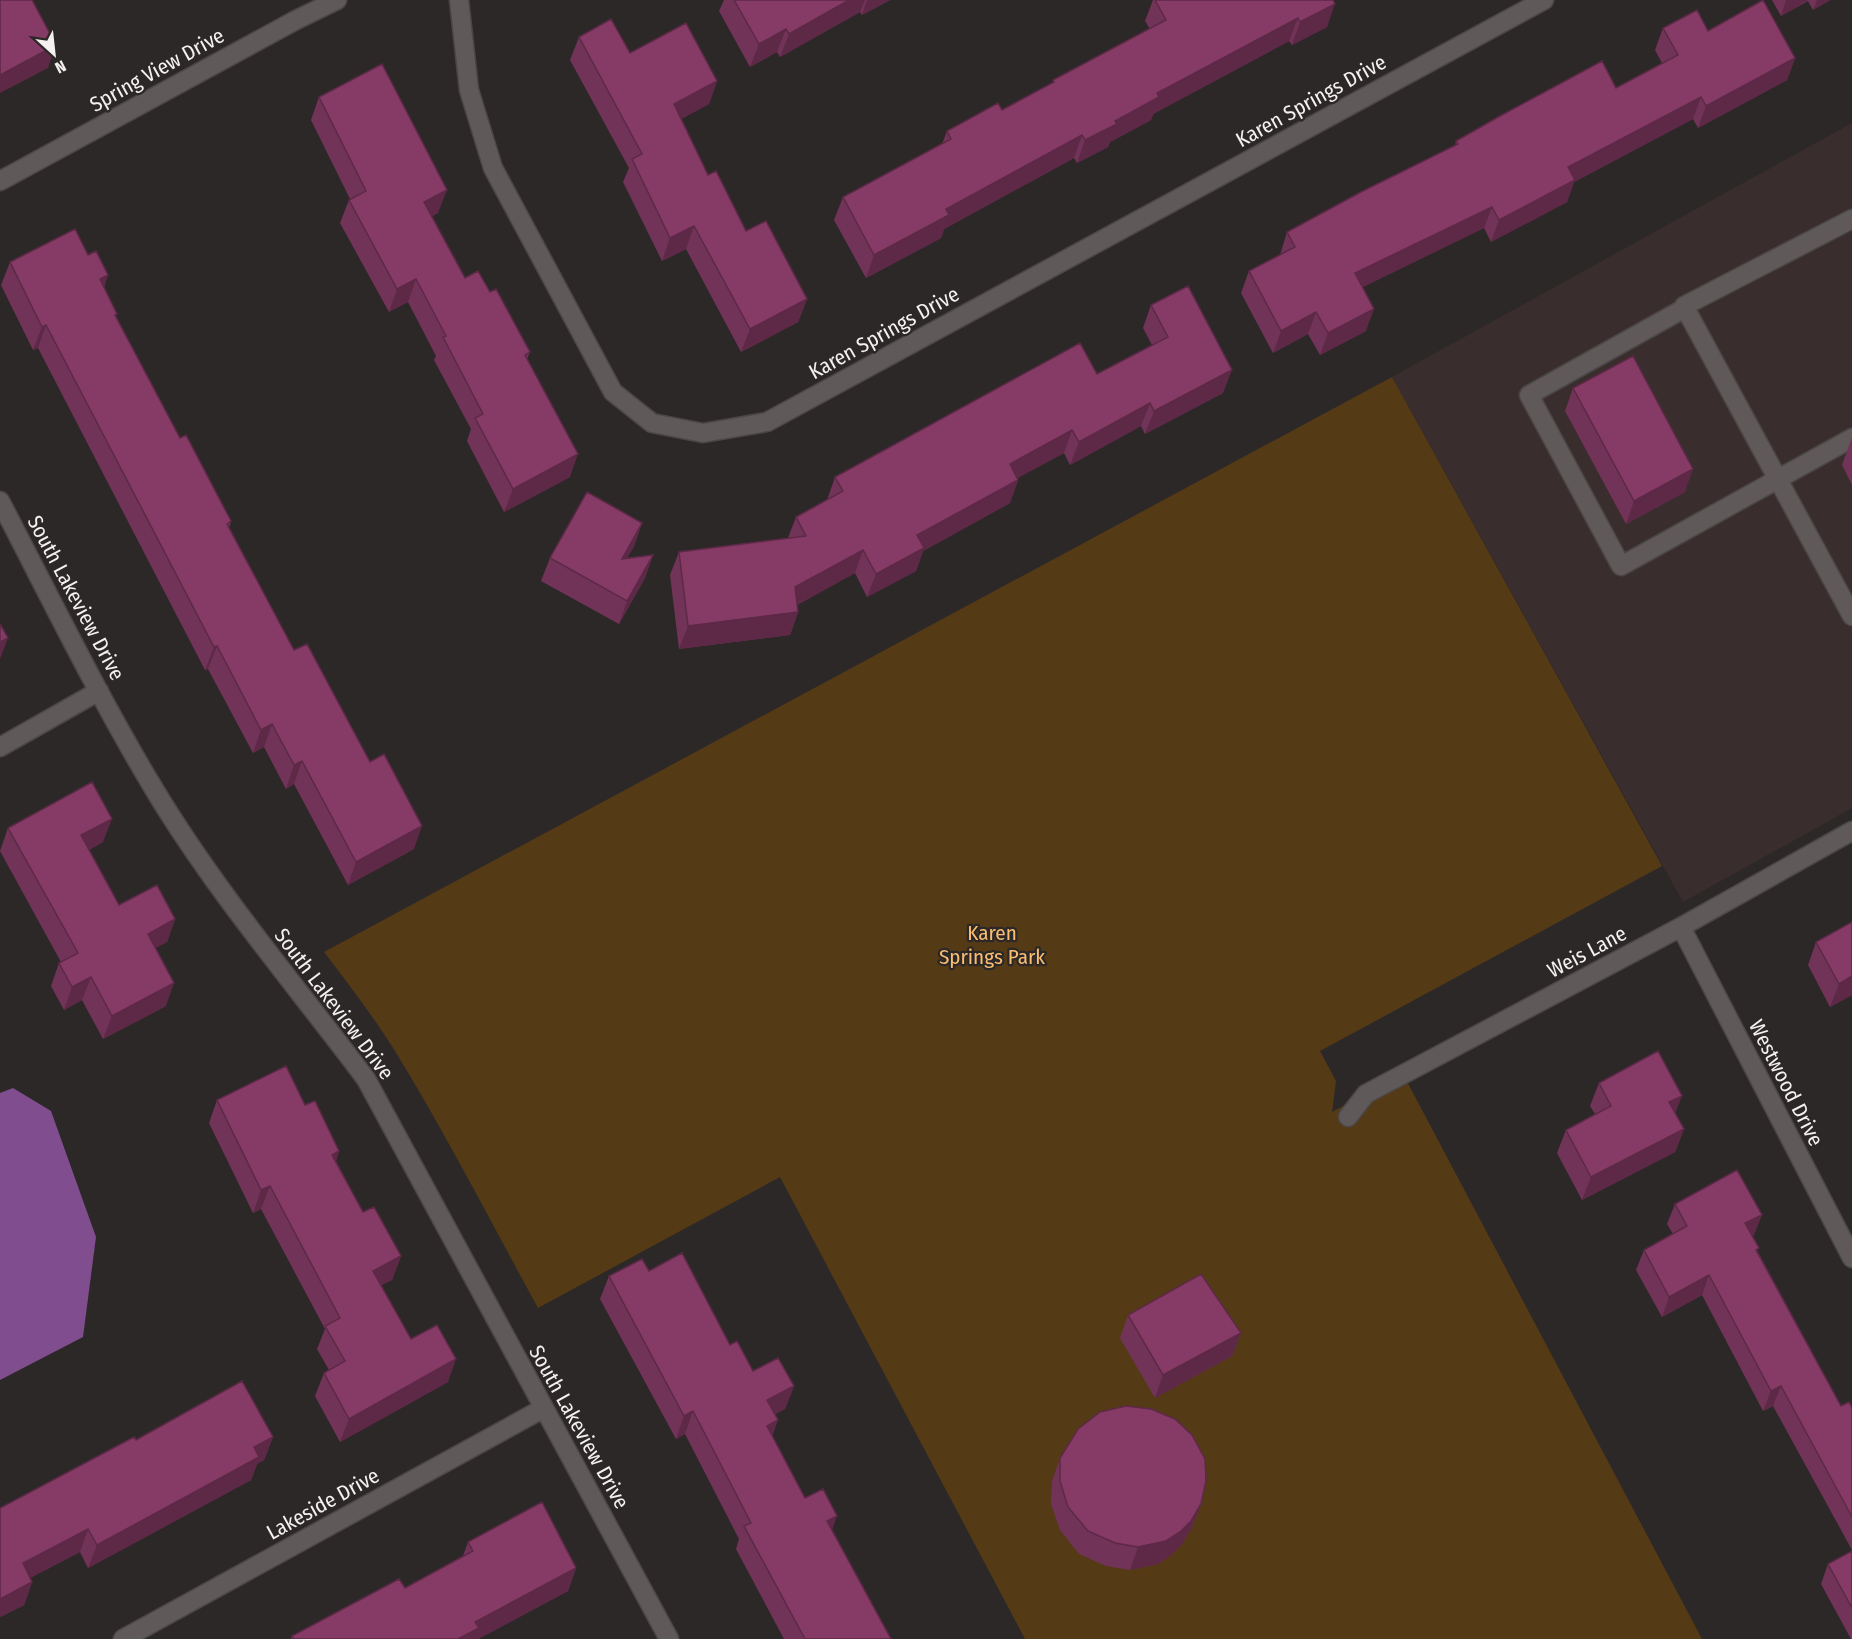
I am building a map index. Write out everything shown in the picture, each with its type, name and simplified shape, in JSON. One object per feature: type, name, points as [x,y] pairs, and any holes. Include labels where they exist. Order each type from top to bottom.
[{"type":"street","name":"Spring View Drive","points":[[0,181],[337,0]]},
{"type":"street","name":"Karen Springs Drive","points":[[459,0],[470,90],[493,168],[613,392],[652,423],[703,434],[766,422],[1544,0]]},
{"type":"street","points":[[1852,219],[1684,306],[1685,308],[1529,395],[1621,567],[1852,438]]},
{"type":"street","points":[[1685,308],[1852,616]]},
{"type":"street","name":"South Lakeview Drive","points":[[0,501],[99,691],[155,790],[226,899],[366,1079],[669,1639]]},
{"type":"street","points":[[0,747],[99,691]]},
{"type":"street","name":"Weis Lane","points":[[1348,1117],[1366,1094],[1681,927],[1852,831]]},
{"type":"street","name":"Westwood Drive","points":[[1681,927],[1852,1258]]},
{"type":"street","name":"Lakeside Drive","points":[[123,1639],[544,1408]]},
{"type":"shaded area","points":[[1852,123],[1852,808],[1683,902],[1392,377]]},
{"type":"shaded area","points":[[13,1088],[51,1111],[96,1237],[83,1337],[0,1380],[0,1093]]},
{"type":"green space","name":"Karen Springs Park","points":[[1392,377],[1662,866],[1320,1051],[1336,1081],[1332,1112],[1403,1074],[1702,1639],[1025,1639],[780,1177],[538,1308],[398,1056],[372,1016],[324,952]]},
{"type":"building","points":[[0,0],[32,0],[56,45],[0,75]]},
{"type":"building","points":[[734,0],[849,0],[789,34],[786,29],[759,44]]},
{"type":"building","points":[[1155,0],[1333,0],[1335,4],[1300,22],[1298,18],[1157,93],[1159,97],[1115,121],[1117,124],[1085,140],[1082,135],[946,209],[949,215],[874,255],[843,197],[951,139],[947,131],[998,103],[1002,110],[1166,20]]},
{"type":"building","points":[[1763,0],[1795,58],[1706,106],[1701,97],[1568,167],[1575,180],[1499,220],[1492,207],[1355,273],[1374,309],[1328,333],[1316,312],[1281,331],[1249,271],[1295,247],[1287,232],[1458,144],[1456,141],[1602,61],[1616,88],[1678,55],[1663,28],[1697,10],[1708,31]]},
{"type":"building","points":[[611,19],[630,53],[686,23],[717,81],[674,104],[708,175],[716,171],[746,231],[766,221],[807,299],[750,329],[694,226],[670,238],[632,159],[642,154],[579,37]]},
{"type":"building","points":[[382,64],[447,190],[424,202],[465,278],[478,271],[490,292],[496,289],[530,352],[525,355],[578,454],[513,489],[475,418],[483,414],[416,279],[397,289],[349,200],[366,191],[319,97]]},
{"type":"building","points":[[75,229],[88,255],[96,251],[108,275],[100,279],[117,314],[115,315],[180,438],[186,435],[231,521],[227,524],[294,650],[307,644],[370,762],[384,754],[422,826],[356,862],[302,761],[294,765],[272,724],[261,730],[217,646],[214,647],[46,325],[42,327],[10,262]]},
{"type":"building","points":[[1188,286],[1232,370],[1154,411],[1150,403],[1079,442],[1072,430],[1010,464],[1018,480],[917,535],[924,548],[876,574],[863,550],[795,587],[798,612],[688,626],[679,552],[806,536],[796,517],[843,491],[835,477],[1080,343],[1097,374],[1168,337],[1151,305]]},
{"type":"building","points":[[1633,356],[1693,469],[1634,501],[1573,388]]},
{"type":"building","points":[[587,492],[642,523],[622,559],[653,555],[627,601],[550,558]]},
{"type":"building","points":[[0,624],[8,638],[0,642]]},
{"type":"building","points":[[92,782],[112,819],[81,835],[119,905],[157,885],[175,919],[148,934],[174,983],[112,1016],[91,977],[72,987],[59,963],[78,953],[8,828]]},
{"type":"building","points":[[1852,922],[1852,976],[1839,984],[1816,942]]},
{"type":"building","points":[[1658,1051],[1682,1096],[1669,1102],[1684,1129],[1591,1177],[1566,1130],[1611,1106],[1599,1083]]},
{"type":"building","points":[[286,1066],[305,1105],[315,1101],[339,1151],[332,1155],[363,1212],[374,1207],[401,1256],[373,1271],[411,1339],[437,1325],[456,1359],[349,1419],[324,1373],[345,1361],[325,1326],[340,1318],[270,1186],[261,1190],[217,1100]]},
{"type":"building","points":[[1737,1170],[1762,1215],[1745,1223],[1759,1248],[1756,1250],[1841,1406],[1849,1402],[1852,1408],[1852,1517],[1781,1386],[1771,1391],[1709,1275],[1669,1297],[1644,1250],[1687,1226],[1675,1204]]},
{"type":"building","points":[[682,1253],[730,1345],[737,1341],[753,1371],[778,1358],[794,1386],[767,1400],[778,1420],[767,1426],[805,1498],[823,1489],[837,1516],[827,1521],[891,1639],[805,1639],[744,1526],[751,1523],[693,1411],[684,1416],[609,1276],[642,1259],[649,1271]]},
{"type":"building","points":[[1201,1274],[1241,1333],[1163,1375],[1128,1315]]},
{"type":"building","points":[[242,1381],[273,1437],[254,1447],[259,1457],[97,1545],[88,1529],[23,1563],[32,1582],[0,1599],[0,1508],[134,1437],[136,1440]]},
{"type":"building","points":[[1126,1406],[1151,1409],[1175,1419],[1192,1435],[1205,1459],[1206,1481],[1201,1504],[1191,1521],[1166,1541],[1138,1547],[1115,1543],[1088,1531],[1068,1507],[1060,1481],[1060,1458],[1078,1429],[1100,1412]]},
{"type":"building","points":[[542,1502],[576,1568],[475,1622],[479,1628],[458,1639],[294,1639],[292,1636],[399,1579],[405,1588],[473,1551],[468,1542]]},
{"type":"building","points":[[1852,1551],[1852,1608],[1828,1564]]}]
